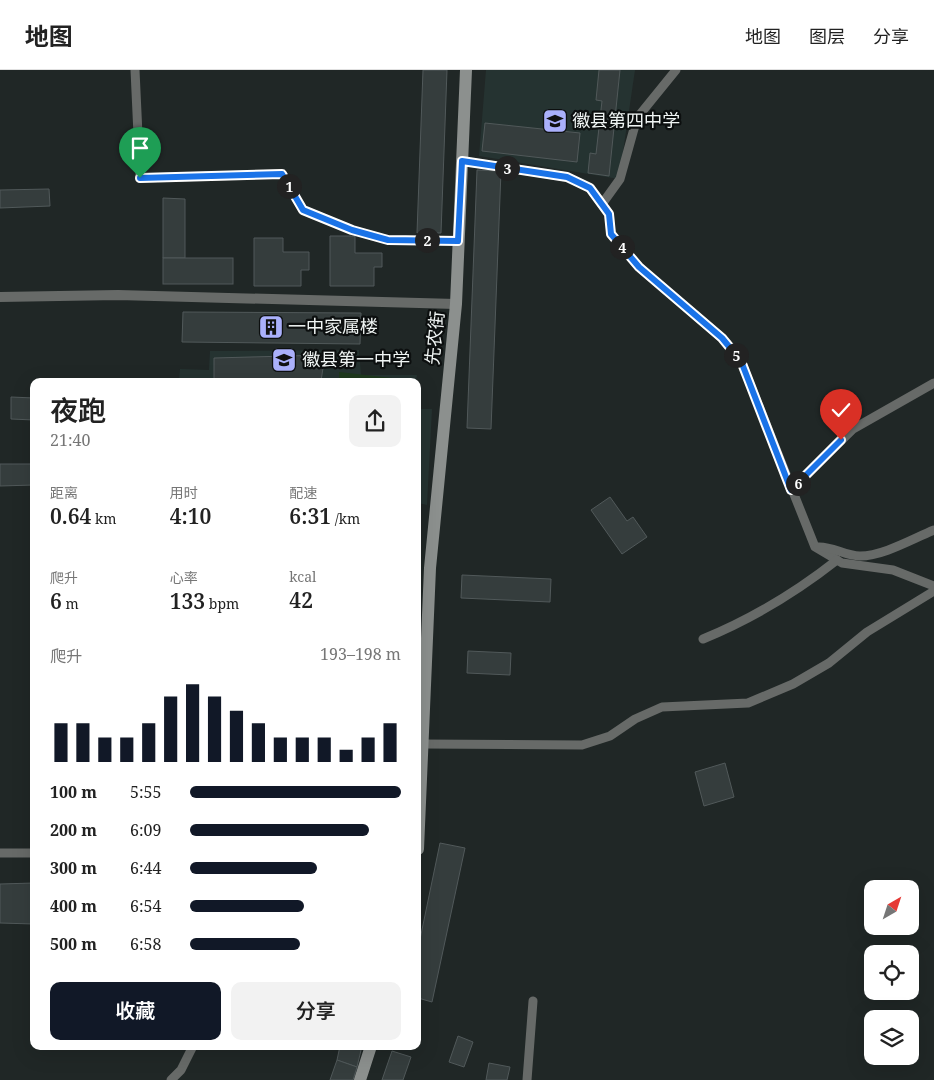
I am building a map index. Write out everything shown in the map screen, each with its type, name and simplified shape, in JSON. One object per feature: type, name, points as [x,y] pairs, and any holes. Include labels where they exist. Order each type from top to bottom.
[{"type":"main road","name":"先农街","points":[[421,770],[430,568],[456,304],[466,70]]},
{"type":"main road","points":[[360,1080],[370,1050]]},
{"type":"street","points":[[136,70],[140,178],[282,174],[303,210],[352,230],[388,240],[458,241]]},
{"type":"street","points":[[602,204],[620,179],[637,118],[676,70]]},
{"type":"street","points":[[462,161],[567,177],[590,188],[609,214],[611,234],[639,267],[722,338],[741,361],[815,547],[842,563],[893,570],[934,586]]},
{"type":"street","points":[[0,297],[118,295],[456,304]]},
{"type":"street","points":[[791,490],[853,430],[934,383]]},
{"type":"street","points":[[815,547],[826,547],[850,555],[868,555],[934,530]]},
{"type":"street","points":[[703,639],[739,624],[801,588],[837,560]]},
{"type":"street","points":[[422,744],[582,744],[610,736],[635,719],[662,707],[748,703],[793,684],[829,663],[867,632],[934,591]]},
{"type":"street","points":[[0,853],[30,853]]},
{"type":"street","points":[[527,1080],[533,1001]]},
{"type":"street","points":[[171,1080],[181,1070],[191,1050]]},
{"type":"shaded area","name":"徽县第四中学","points":[[486,70],[635,70],[619,179],[479,156]]},
{"type":"shaded area","name":"徽县第一中学","points":[[359,350],[361,375],[417,375],[416,378],[179,378],[180,369],[209,370],[210,351]]},
{"type":"shaded area","name":"徽县第一中学","points":[[421,409],[432,409],[427,505],[421,504]]},
{"type":"green space","points":[[339,372],[392,378],[339,378]]},
{"type":"building","points":[[423,70],[447,70],[441,233],[417,233]]},
{"type":"building","points":[[599,70],[620,70],[609,176],[588,173],[590,153],[596,154],[602,101],[596,100]]},
{"type":"building","points":[[485,123],[580,133],[577,162],[482,151]]},
{"type":"building","points":[[477,170],[501,171],[491,429],[467,428]]},
{"type":"building","points":[[49,189],[50,206],[0,208],[0,190]]},
{"type":"building","points":[[163,198],[185,199],[185,258],[163,258]]},
{"type":"building","points":[[330,236],[355,236],[355,253],[382,253],[382,267],[374,267],[374,286],[330,286]]},
{"type":"building","points":[[254,238],[283,238],[283,252],[309,252],[309,270],[301,270],[301,286],[254,286]]},
{"type":"building","points":[[163,258],[233,258],[233,284],[163,284]]},
{"type":"building","name":"一中家属楼","points":[[183,312],[361,313],[360,344],[182,342]]},
{"type":"building","points":[[325,355],[321,378],[214,378],[214,358]]},
{"type":"building","points":[[11,397],[30,398],[30,420],[11,419]]},
{"type":"building","points":[[0,464],[30,464],[30,485],[0,486]]},
{"type":"building","points":[[610,497],[627,521],[633,517],[647,537],[622,554],[591,510]]},
{"type":"building","points":[[462,575],[551,579],[550,602],[461,598]]},
{"type":"building","points":[[468,651],[511,653],[510,675],[467,673]]},
{"type":"building","points":[[725,763],[734,797],[704,806],[695,772]]},
{"type":"building","points":[[440,843],[465,848],[432,1002],[421,999],[421,935]]},
{"type":"building","points":[[30,883],[30,924],[0,923],[0,884]]},
{"type":"building","points":[[458,1036],[473,1042],[464,1067],[449,1062]]},
{"type":"building","points":[[339,1050],[361,1050],[357,1067],[337,1060]]},
{"type":"building","points":[[392,1051],[411,1057],[403,1080],[382,1080]]},
{"type":"building","points":[[337,1060],[357,1067],[353,1080],[330,1080]]},
{"type":"building","points":[[489,1063],[510,1067],[507,1080],[486,1080]]},
{"type":"place","name":"徽县第四中学","points":[[555,121]]},
{"type":"place","name":"一中家属楼","points":[[271,327]]},
{"type":"place","name":"徽县第一中学","points":[[284,360]]},
{"type":"route","points":[[140,178],[282,174],[303,210],[352,230],[388,240],[458,241],[462,161],[567,177],[590,188],[609,214],[611,234],[639,267],[677,302],[722,338],[741,361],[791,490],[841,440]]}]
